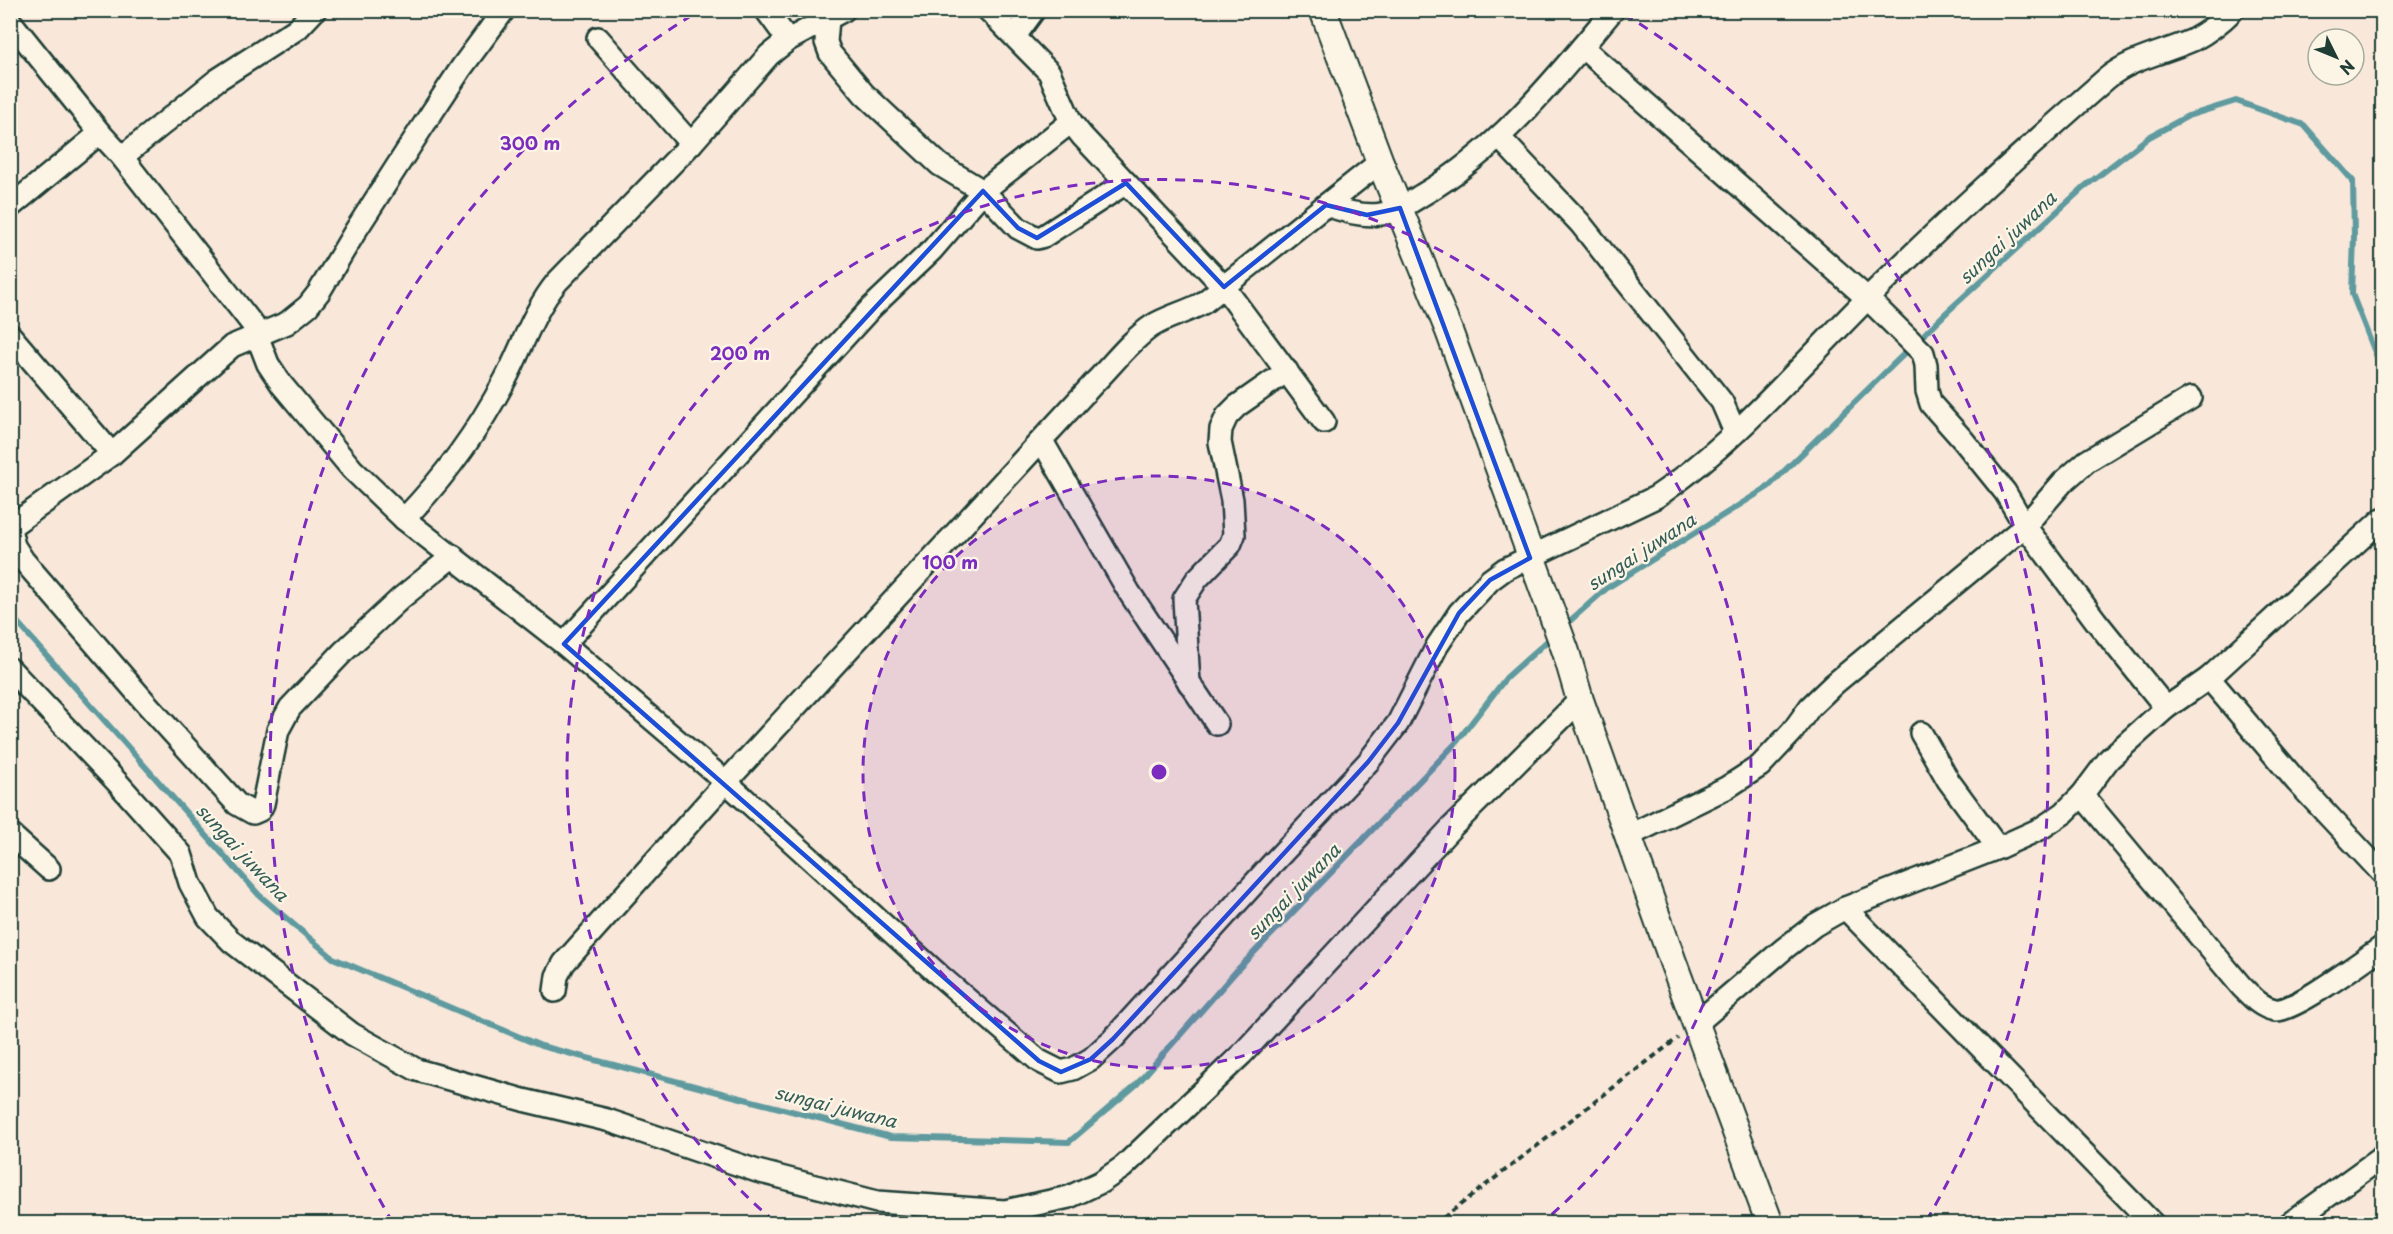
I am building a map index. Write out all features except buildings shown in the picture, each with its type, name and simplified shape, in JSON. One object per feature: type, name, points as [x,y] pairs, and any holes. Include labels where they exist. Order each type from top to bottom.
[{"type":"main road","points":[[1323,10],[1380,162],[1449,331],[1770,1224]]},
{"type":"street","points":[[122,157],[217,80],[298,28],[315,10]]},
{"type":"street","points":[[766,10],[788,40]]},
{"type":"street","points":[[988,10],[1050,72],[1071,122],[1224,287],[1324,422]]},
{"type":"street","points":[[1015,36],[1034,10]]},
{"type":"street","points":[[1326,205],[1367,215],[1380,214],[1400,208],[1446,181],[1499,137],[1552,82],[1613,10]]},
{"type":"street","points":[[10,21],[122,157],[253,325],[268,364],[282,385],[352,469],[404,519],[564,645],[726,783],[939,975],[1039,1061],[1060,1072],[1073,1069],[1091,1059],[1113,1039],[1368,762],[1398,723],[1437,646],[1459,613],[1476,593],[1505,569],[1656,497],[1697,468],[1868,299],[2025,150],[2109,77],[2135,62],[2193,39],[2220,23],[2233,10]]},
{"type":"street","points":[[453,556],[393,605],[290,708],[278,730],[263,804],[260,810],[252,813],[237,804],[46,587],[14,546],[10,528],[112,454],[232,346],[287,323],[320,292],[356,230],[497,13]]},
{"type":"street","points":[[404,519],[441,479],[475,430],[504,383],[548,293],[691,144],[769,55],[788,40],[836,15]]},
{"type":"street","points":[[836,15],[826,42],[830,53],[864,94],[940,165],[983,191],[1018,228],[1037,238],[1053,231],[1126,183]]},
{"type":"street","points":[[598,38],[691,144]]},
{"type":"street","points":[[1582,47],[1868,299],[1923,353],[1926,364],[1927,391],[1931,404],[2005,492],[2025,526],[2096,621],[2166,708]]},
{"type":"street","points":[[564,645],[871,308],[932,250],[983,191],[1071,122]]},
{"type":"street","points":[[10,207],[100,133]]},
{"type":"street","points":[[1499,137],[1580,222],[1722,402],[1735,432]]},
{"type":"street","points":[[555,991],[557,976],[564,963],[726,783],[1095,382],[1144,332],[1154,325],[1188,312],[1224,287],[1380,162]]},
{"type":"street","points":[[10,335],[112,454]]},
{"type":"street","points":[[1189,683],[1184,599],[1197,579],[1230,545],[1234,536],[1233,509],[1221,452],[1221,429],[1227,416],[1237,406],[1287,371]]},
{"type":"street","points":[[1629,836],[1726,788],[1760,766],[1792,732],[1810,707],[1834,684],[2025,526],[2064,482],[2087,461],[2191,399]]},
{"type":"street","points":[[1042,441],[1129,592],[1216,724]]},
{"type":"street","points":[[1697,1023],[1815,925],[1845,908],[1998,848],[2040,829],[2064,813],[2082,795],[2109,759],[2166,708],[2209,678],[2382,519]]},
{"type":"street","points":[[10,669],[117,782],[181,854],[190,883],[208,917],[232,942],[352,1034],[417,1070],[512,1097],[607,1120],[757,1171],[877,1202],[1005,1211],[1069,1197],[1101,1182],[1122,1167],[1242,1054],[1452,827],[1580,700]]},
{"type":"street","points":[[2209,678],[2297,782],[2382,873]]},
{"type":"street","points":[[1921,733],[1948,780],[1998,848]]},
{"type":"street","points":[[2082,795],[2241,986],[2259,1004],[2278,1010],[2298,1003],[2382,947]]},
{"type":"street","points":[[10,834],[49,869]]},
{"type":"street","points":[[1845,908],[2153,1224]]},
{"type":"street","points":[[2289,1224],[2382,1157]]},
{"type":"path","points":[[1435,1224],[1697,1023]]},
{"type":"highlighted area","points":[[1126,183],[1224,287],[1326,205],[1367,215],[1400,208],[1530,558],[1490,580],[1459,613],[1398,723],[1368,762],[1113,1039],[1091,1059],[1061,1072],[1039,1061],[564,644],[983,191],[1018,228],[1037,238]]},
{"type":"waterway","name":"sungai juwana","points":[[1563,627],[1607,588],[1768,487],[1947,312],[2084,187],[2149,137],[2188,116],[2236,101],[2304,125],[2353,181],[2352,294],[2378,360],[2382,363]]},
{"type":"waterway","name":"sungai juwana","points":[[10,614],[259,895],[333,958],[541,1046],[891,1137],[1069,1142],[1137,1084],[1239,968],[1455,744],[1506,678],[1554,635]]}]
